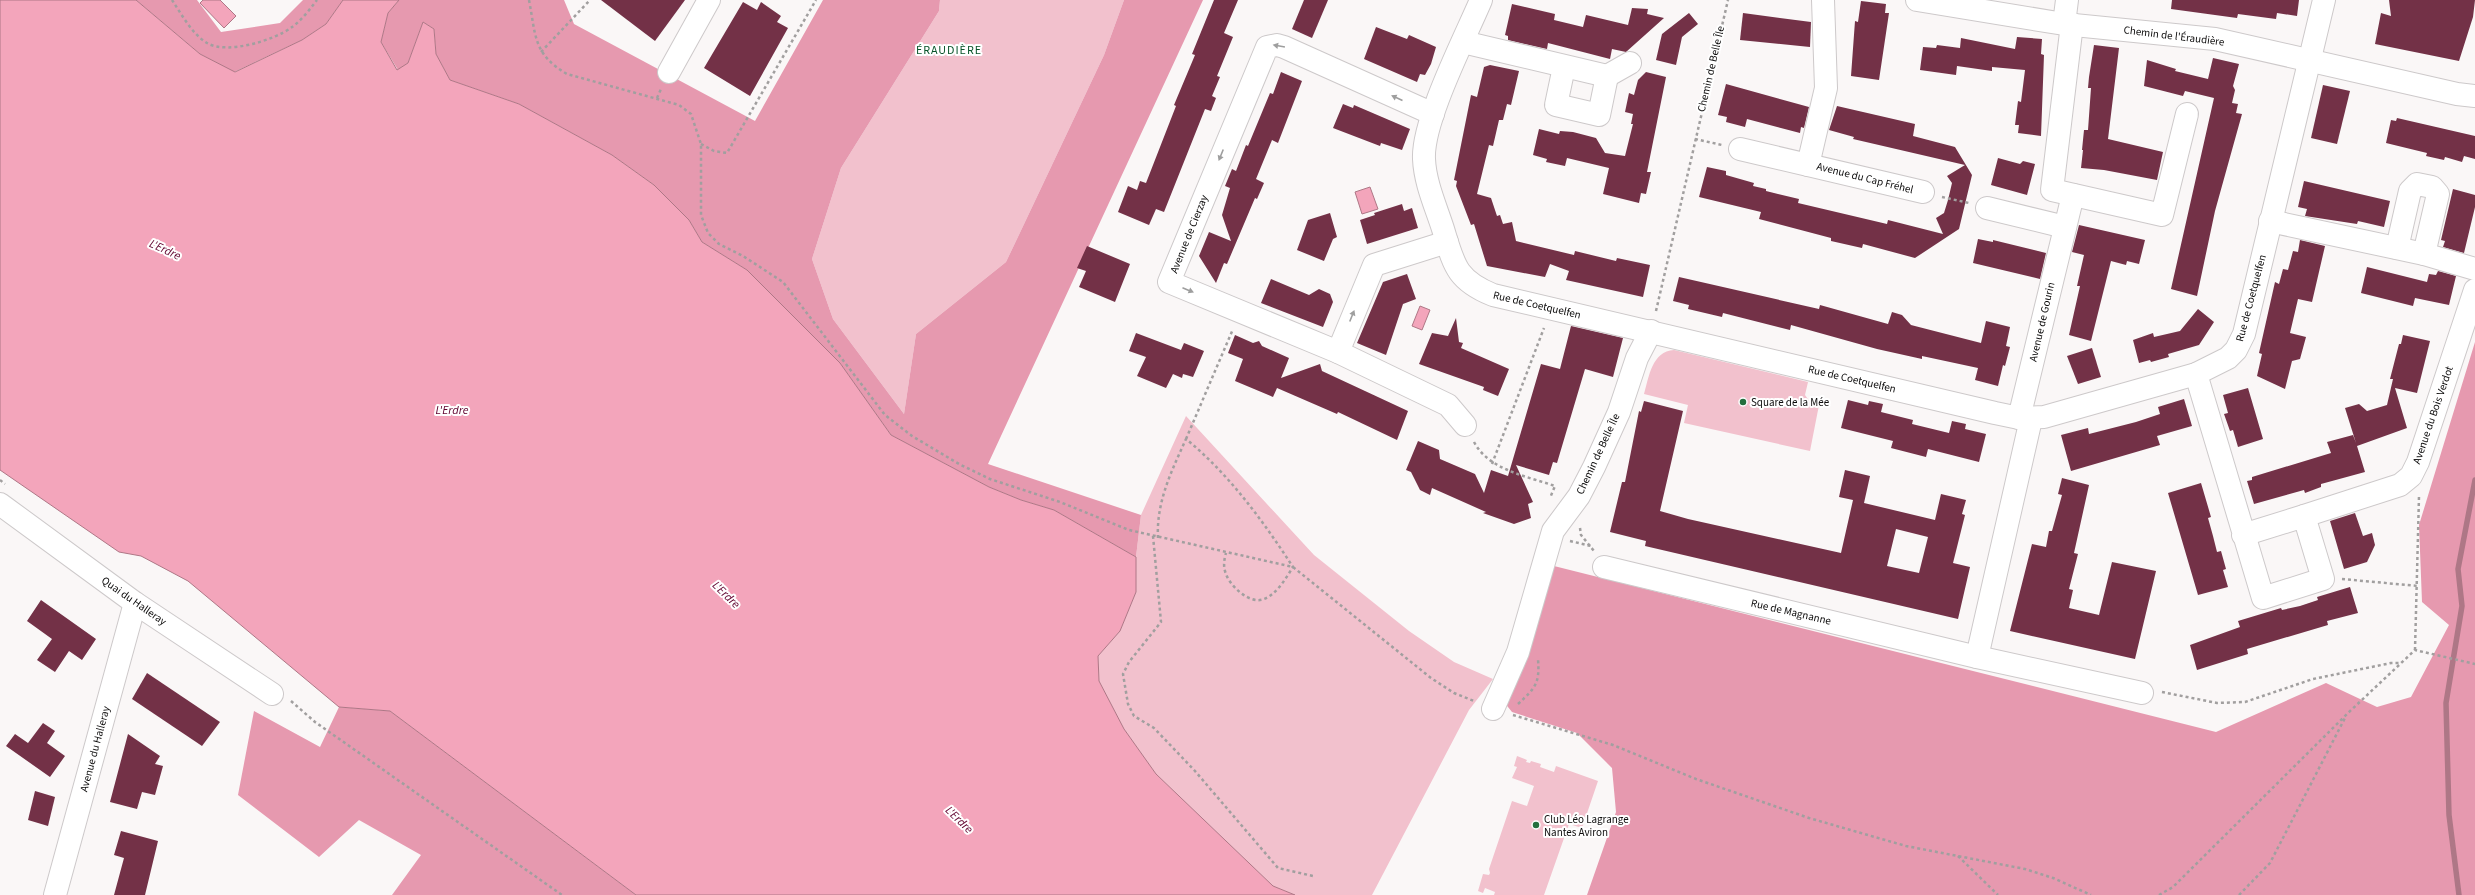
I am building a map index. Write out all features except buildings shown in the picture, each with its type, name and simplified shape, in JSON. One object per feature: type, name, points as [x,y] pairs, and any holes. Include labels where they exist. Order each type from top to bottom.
[{"type":"street","points":[[669,72],[709,0]]},
{"type":"street","name":"Rue de Coetquelfen","points":[[1481,0],[1433,114],[1424,149],[1424,168],[1447,242],[1459,273],[1470,285],[1493,295],[1653,324],[2025,419],[2196,374],[2228,358],[2239,344],[2244,334],[2324,0]]},
{"type":"street","name":"Avenue du Cap Fréhel","points":[[1808,165],[1826,88],[1823,0]]},
{"type":"street","name":"Chemin de l'Éraudière","points":[[1917,0],[2068,24],[2215,39],[2457,94],[2475,96]]},
{"type":"street","points":[[2067,0],[2068,24],[2052,190],[2162,215],[2187,114]]},
{"type":"street","points":[[1464,42],[1607,76],[1630,63]]},
{"type":"street","name":"Avenue de Cierzay","points":[[1433,114],[1278,44],[1267,47],[1262,55],[1169,282],[1338,352],[1448,405],[1465,425]]},
{"type":"street","points":[[1564,67],[1556,105],[1598,115],[1607,76]]},
{"type":"street","name":"Avenue du Cap Fréhel","points":[[1740,149],[1922,192]]},
{"type":"street","points":[[2397,248],[2410,191],[2417,184],[2432,187],[2438,194],[2424,254]]},
{"type":"street","name":"Avenue de Gourin","points":[[2025,419],[2073,195]]},
{"type":"street","points":[[1986,208],[2065,227]]},
{"type":"street","points":[[2270,221],[2424,254],[2475,269]]},
{"type":"street","points":[[1338,352],[1374,265],[1447,242]]},
{"type":"street","name":"Avenue du Bois Verdot","points":[[2243,535],[2400,485],[2411,476],[2418,462],[2475,290]]},
{"type":"street","name":"Chemin de Belle Île","points":[[1493,709],[1518,652],[1553,531],[1579,496],[1594,467],[1619,412],[1638,358],[1653,324]]},
{"type":"street","points":[[2196,374],[2263,598],[2323,579],[2304,516]]},
{"type":"street","points":[[1977,657],[2025,419]]},
{"type":"street","name":"Quai du Halleray","points":[[0,504],[135,603],[272,694]]},
{"type":"street","name":"Rue de Magnanne","points":[[1604,568],[1977,657],[2142,693]]},
{"type":"street","name":"Avenue du Halleray","points":[[55,895],[135,603]]},
{"type":"path","points":[[172,0],[192,29],[208,44],[233,48],[273,37],[292,28],[317,0]]},
{"type":"path","points":[[529,0],[536,40],[541,52],[552,65],[567,74],[679,105],[691,114],[701,144],[702,169],[700,215],[708,233],[719,244],[742,256],[783,282],[885,415],[897,425],[959,464],[990,479],[1060,502],[1129,530],[1158,538],[1293,567]]},
{"type":"path","points":[[541,52],[590,0]]},
{"type":"path","points":[[701,144],[714,151],[727,153],[816,0]]},
{"type":"path","name":"Chemin de Belle Île","points":[[1653,324],[1664,270],[1728,0]]},
{"type":"path","points":[[1695,139],[1740,149]]},
{"type":"path","points":[[1922,192],[1986,208]]},
{"type":"path","points":[[1158,538],[1157,520],[1168,479],[1240,312]]},
{"type":"path","points":[[1492,464],[1545,325]]},
{"type":"path","points":[[1465,425],[1480,453],[1492,464],[1548,483]]},
{"type":"path","points":[[1186,439],[1202,452],[1264,523],[1293,567],[1431,678],[1454,693],[1493,709],[1613,745],[1696,779],[1809,818],[1906,846],[2025,869],[2053,878],[2091,895]]},
{"type":"path","points":[[2159,895],[2173,888],[2348,713],[2415,650],[2418,586],[2416,552],[2420,494]]},
{"type":"path","points":[[1152,536],[1161,622],[1129,662],[1123,674],[1128,704],[1134,716],[1154,728],[1194,771],[1278,868],[1313,876]]},
{"type":"path","points":[[1226,553],[1224,563],[1226,576],[1236,589],[1256,600],[1265,599],[1284,582],[1293,567]]},
{"type":"path","points":[[2323,579],[2330,582],[2345,578],[2418,586]]},
{"type":"path","points":[[2415,650],[2474,663]]},
{"type":"path","points":[[2142,693],[2160,692],[2216,703],[2245,702],[2313,679],[2391,663],[2400,663]]},
{"type":"path","points":[[2239,895],[2270,864],[2348,713]]},
{"type":"path","points":[[1958,856],[1998,895]]},
{"type":"shaded area","points":[[136,0],[197,0],[221,32],[280,23],[303,0],[343,0],[326,24],[302,40],[234,72],[200,54]]},
{"type":"shaded area","points":[[399,0],[564,0],[574,24],[755,121],[823,0],[940,0],[939,11],[841,168],[812,259],[833,319],[904,414],[916,334],[1006,262],[1104,55],[1124,0],[1203,0],[988,464],[1141,515],[1136,557],[1054,510],[1021,500],[989,487],[891,435],[840,363],[747,270],[702,242],[689,220],[654,185],[612,155],[519,104],[450,80],[436,54],[434,29],[423,22],[408,63],[398,70],[381,42],[388,13]]},
{"type":"shaded area","points":[[940,0],[1124,0],[1104,55],[1006,262],[916,334],[904,414],[833,319],[812,259],[841,168],[939,11]]},
{"type":"shaded area","points":[[2475,342],[2475,895],[1587,895],[1616,812],[1612,768],[1577,733],[1512,712],[1504,702],[1525,653],[1554,566],[2216,732],[2326,683],[2377,707],[2411,697],[2449,625],[2422,602],[2419,525]]},
{"type":"shaded area","name":"Square de la Mée","points":[[1674,350],[1808,382],[1805,395],[1810,402],[1819,405],[1810,451],[1684,423],[1688,405],[1644,394],[1650,373],[1656,360],[1667,351]]},
{"type":"shaded area","points":[[1186,416],[1314,555],[1409,631],[1454,662],[1493,679],[1469,710],[1372,895],[1295,895],[1273,886],[1156,774],[1124,729],[1099,681],[1098,656],[1120,631],[1136,592],[1136,557],[1141,515]]},
{"type":"shaded area","points":[[339,707],[390,711],[636,895],[392,895],[421,855],[359,820],[319,857],[238,795],[254,711],[320,747]]},
{"type":"shaded area","name":"Club Léo Lagrange Nantes Aviron","points":[[1517,756],[1527,760],[1526,762],[1530,763],[1531,761],[1541,764],[1540,767],[1554,772],[1556,766],[1598,781],[1582,828],[1569,824],[1544,895],[1494,895],[1495,892],[1485,888],[1483,893],[1478,891],[1483,874],[1489,875],[1490,873],[1489,869],[1512,801],[1527,806],[1534,786],[1512,778],[1517,767],[1514,766]]},
{"type":"water","name":"L'Erdre","points":[[0,0],[136,0],[200,54],[235,72],[302,40],[326,24],[343,0],[399,0],[388,13],[381,42],[397,70],[408,63],[423,22],[434,29],[436,54],[450,80],[519,104],[612,155],[654,185],[689,220],[702,242],[747,270],[840,363],[891,435],[989,487],[1021,500],[1054,510],[1136,557],[1136,592],[1120,631],[1098,656],[1099,681],[1124,729],[1156,774],[1273,886],[1295,895],[636,895],[390,711],[339,707],[188,581],[141,556],[119,552],[0,470]]},
{"type":"water","points":[[203,0],[220,0],[236,16],[224,28],[200,3]]},
{"type":"water","points":[[1370,187],[1378,209],[1362,214],[1355,192]]},
{"type":"water","points":[[1420,306],[1430,310],[1422,330],[1412,326]]},
{"type":"waterway","points":[[2459,895],[2449,815],[2446,703],[2462,606],[2458,569],[2475,480]]},
{"type":"place","name":"Square de la Mée","points":[[1743,402]]},
{"type":"place","name":"Club Léo Lagrange Nantes Aviron","points":[[1536,825]]},
{"type":"district","name":"ÉRAUDIÈRE","points":[[949,50]]}]
